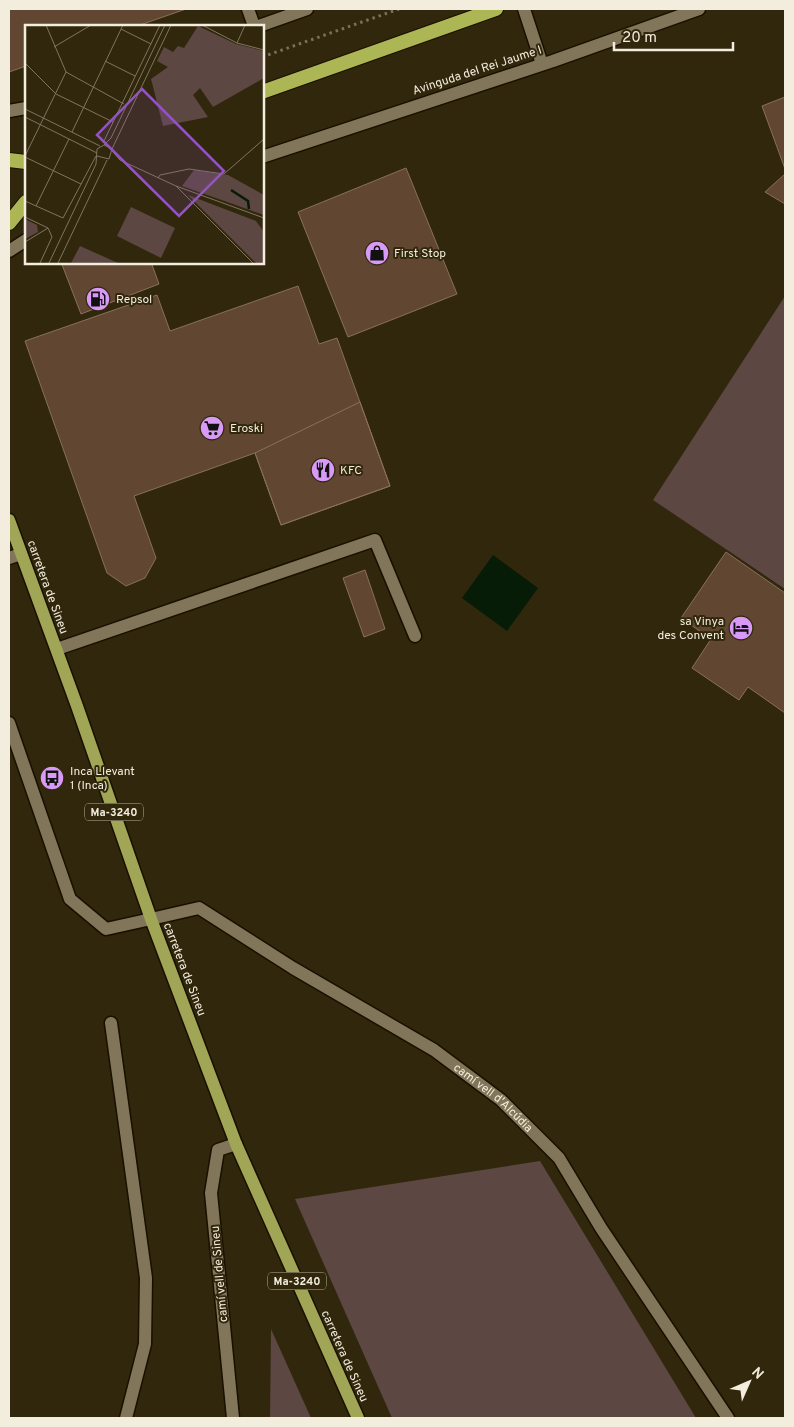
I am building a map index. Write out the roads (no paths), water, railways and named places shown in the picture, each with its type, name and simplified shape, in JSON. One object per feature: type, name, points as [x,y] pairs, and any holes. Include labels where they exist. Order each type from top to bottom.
[{"type":"highway","points":[[264,91],[496,9]]},
{"type":"highway","points":[[9,160],[25,162]]},
{"type":"highway","points":[[9,223],[25,203]]},
{"type":"main road","name":"carretera de Sineu","points":[[9,520],[15,556],[57,649],[152,919],[236,1144],[358,1418]]},
{"type":"street","points":[[248,9],[254,25]]},
{"type":"street","points":[[262,25],[307,9]]},
{"type":"street","points":[[524,9],[542,64]]},
{"type":"street","name":"Avinguda del Rei Jaume I","points":[[264,156],[542,64],[699,9]]},
{"type":"street","points":[[9,111],[25,108]]},
{"type":"street","points":[[9,252],[25,241]]},
{"type":"street","points":[[57,649],[375,540],[415,636]]},
{"type":"street","name":"camí vell d'Alcúdia","points":[[9,723],[70,899],[106,929],[198,908],[293,968],[434,1050],[501,1100],[559,1158],[601,1228],[728,1418]]},
{"type":"street","points":[[111,1023],[146,1278],[144,1344],[126,1418]]},
{"type":"street","name":"camí vell de Sineu","points":[[233,1418],[211,1193],[218,1150],[236,1144]]},
{"type":"place","name":"First Stop","points":[[377,253]]},
{"type":"place","name":"Repsol","points":[[98,299]]},
{"type":"place","name":"Eroski","points":[[212,428]]},
{"type":"place","name":"KFC","points":[[323,470]]},
{"type":"place","name":"sa Vinya des Convent","points":[[741,628]]},
{"type":"place","name":"Inca Llevant 1 (Inca)","points":[[52,778]]}]
